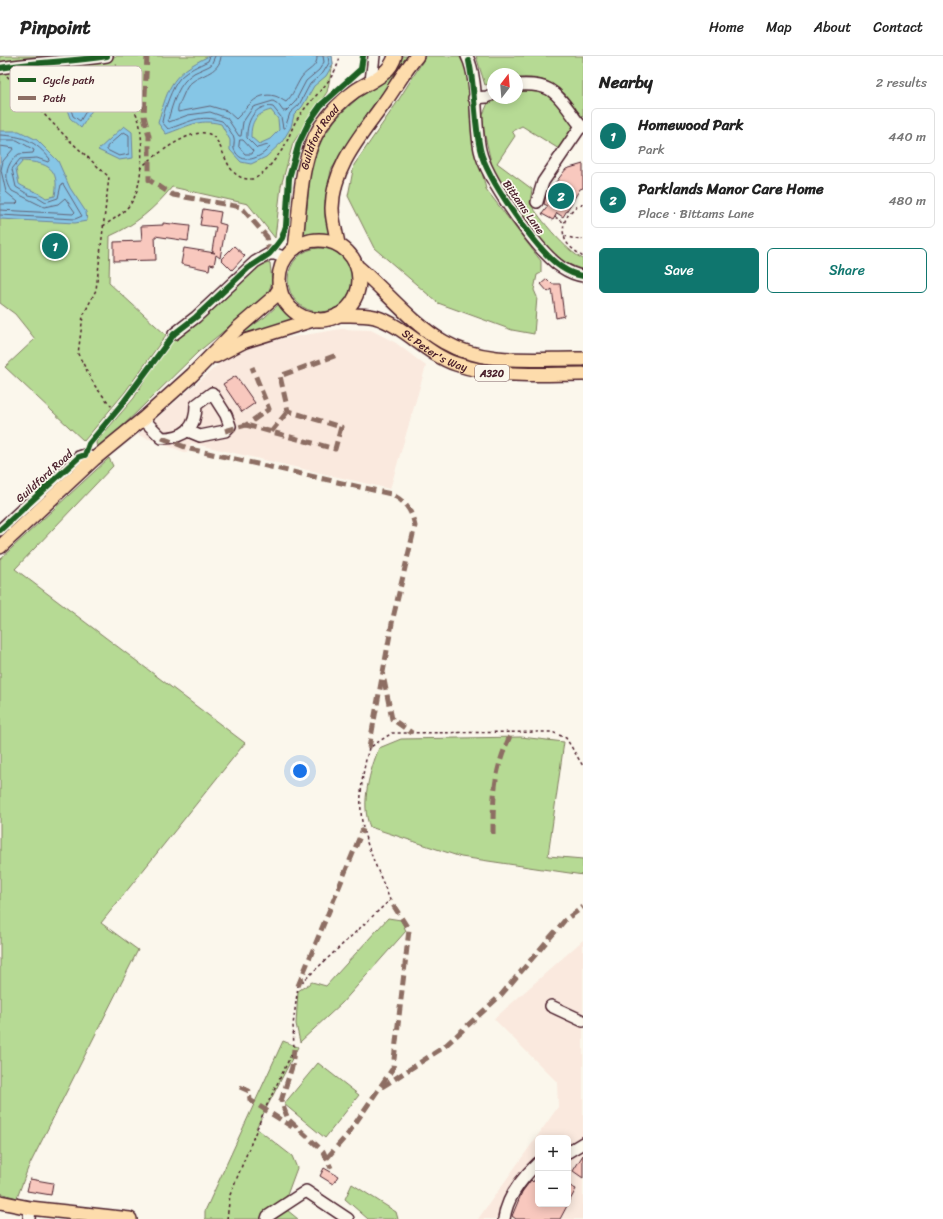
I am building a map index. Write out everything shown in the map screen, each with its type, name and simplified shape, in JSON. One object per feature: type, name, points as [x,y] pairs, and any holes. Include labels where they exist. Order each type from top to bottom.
[{"type":"main road","name":"Guildford Road","points":[[295,248],[303,176],[308,150],[321,126],[338,105],[371,80],[388,70],[395,56]]},
{"type":"main road","points":[[316,319],[304,316],[294,310],[284,298],[280,288],[279,276],[286,258],[295,248],[303,243],[320,240],[338,244],[332,210],[337,177],[357,139],[417,56]]},
{"type":"main road","name":"A320","points":[[338,244],[349,253],[359,268]]},
{"type":"main road","points":[[338,314],[346,309],[357,293],[359,268]]},
{"type":"main road","name":"St Peter's Way","points":[[359,268],[418,322],[444,342],[456,348],[471,353],[499,358],[583,359]]},
{"type":"main road","name":"Guildford Road","points":[[0,547],[89,457],[143,420],[203,364],[238,328],[274,297],[280,288]]},
{"type":"main road","name":"A320","points":[[316,319],[331,318],[338,314]]},
{"type":"main road","name":"St Peter's Way","points":[[338,314],[368,316],[383,320],[440,357],[474,370],[513,374],[583,374]]},
{"type":"main road","name":"Guildford Road","points":[[203,364],[239,343],[316,319]]},
{"type":"main road","points":[[0,1202],[30,1213],[130,1219]]},
{"type":"street","points":[[371,80],[374,56]]},
{"type":"street","name":"Bittams Lane","points":[[467,56],[477,97],[480,150],[488,171],[503,197],[544,252],[560,266],[583,276]]},
{"type":"street","points":[[20,66],[30,63],[72,62],[111,58]]},
{"type":"street","points":[[523,85],[531,84],[544,86],[558,95],[582,127],[543,182],[537,202]]},
{"type":"street","points":[[477,97],[487,95]]},
{"type":"street","points":[[174,334],[196,317],[255,262],[269,254],[275,254],[286,258]]},
{"type":"street","points":[[143,420],[162,438],[173,438],[188,431]]},
{"type":"street","name":"Guildford Road","points":[[0,530],[79,457],[89,457]]},
{"type":"street","points":[[551,1006],[583,1021]]},
{"type":"street","points":[[571,1150],[583,1143]]},
{"type":"street","points":[[504,1219],[506,1206],[522,1178],[535,1166]]},
{"type":"street","points":[[267,1219],[268,1216],[306,1191],[348,1219]]},
{"type":"path","points":[[140,168],[159,152],[180,139],[203,133],[210,134],[215,138],[230,169],[242,177],[252,179],[260,176],[285,146],[298,118],[312,98],[330,79],[338,67],[340,56]]},
{"type":"path","points":[[3,71],[10,78]]},
{"type":"path","points":[[42,112],[68,139],[109,177],[96,290],[83,316],[78,354],[95,386],[116,412]]},
{"type":"path","points":[[103,226],[120,214],[133,200],[137,188],[140,168],[141,136],[138,118],[135,112]]},
{"type":"path","points":[[583,204],[570,212],[565,223],[564,236],[570,247],[583,257]]},
{"type":"path","points":[[555,217],[565,223]]},
{"type":"path","points":[[564,236],[580,240],[583,239]]},
{"type":"path","points":[[228,1219],[230,1195],[265,1109],[294,1049],[293,1025],[298,986],[390,900],[363,829],[361,811],[363,771],[369,748],[392,733],[552,732],[566,738],[583,766]]},
{"type":"shaded area","points":[[341,329],[371,330],[396,343],[426,366],[390,489],[191,443],[187,453],[138,435],[229,355],[262,342]]},
{"type":"shaded area","points":[[583,940],[583,1219],[478,1219],[535,1139],[535,1207],[571,1207],[571,1135],[538,1135],[558,1107],[557,1082],[494,1019]]},
{"type":"green space","points":[[0,56],[332,56],[333,64],[327,92],[293,143],[281,186],[275,238],[248,204],[172,187],[144,216],[128,227],[110,236],[109,283],[166,335],[125,392],[84,441],[5,367],[35,339],[15,314],[0,303]]},
{"type":"green space","points":[[403,56],[410,56],[369,111],[331,170],[325,202],[325,217],[330,237],[306,238],[300,240],[307,208],[311,160],[320,142],[338,116],[365,92],[392,74]]},
{"type":"green space","points":[[426,56],[459,56],[469,73],[474,138],[486,189],[541,261],[541,273],[537,275],[534,290],[537,297],[534,334],[512,330],[438,303],[374,248],[348,196],[354,165],[396,104]]},
{"type":"green space","points":[[476,56],[583,56],[583,121],[564,94],[550,83],[541,80],[523,78],[523,68],[487,68],[487,84],[485,85]]},
{"type":"green space","points":[[523,89],[539,89],[554,98],[575,128],[559,149],[522,126],[512,131],[515,136],[497,163],[532,189],[530,203],[561,242],[583,259],[583,270],[557,259],[524,219],[493,170],[481,119],[488,104],[523,104]]},
{"type":"green space","points":[[314,248],[326,248],[343,257],[350,268],[352,280],[350,292],[343,303],[326,312],[314,312],[302,307],[293,298],[288,286],[288,274],[293,262],[302,253]]},
{"type":"green space","points":[[270,263],[272,282],[267,296],[198,352],[97,451],[96,442],[134,398],[154,364],[173,340],[201,319],[249,273],[261,265]]},
{"type":"green space","points":[[279,304],[286,314],[295,320],[242,338],[238,336],[265,317]]},
{"type":"green space","points":[[109,458],[113,466],[15,569],[245,743],[101,923],[138,950],[28,1168],[17,1198],[0,1193],[0,559]]},
{"type":"green space","points":[[521,737],[564,742],[548,856],[583,859],[583,875],[461,857],[370,827],[366,808],[367,787],[372,766],[379,748],[401,739]]},
{"type":"green space","points":[[388,918],[401,920],[406,931],[342,1003],[300,1042],[296,1024],[298,991],[312,982],[326,986]]},
{"type":"green space","points":[[283,1041],[298,1047],[256,1128],[292,1156],[297,1168],[287,1195],[287,1210],[298,1219],[205,1219],[205,1211]]},
{"type":"green space","points":[[318,1063],[359,1095],[325,1138],[284,1104]]},
{"type":"green space","points":[[352,1184],[396,1212],[398,1219],[368,1219],[345,1199]]},
{"type":"water","points":[[209,56],[332,56],[333,64],[326,76],[314,86],[302,107],[294,115],[291,127],[282,142],[266,157],[251,164],[241,162],[230,150],[230,140],[221,124],[206,122],[193,124],[166,134],[158,123],[169,89],[180,75],[197,62]],"holes":[[[271,110],[278,119],[279,130],[270,139],[259,144],[251,137],[253,122],[258,116]]]},
{"type":"water","points":[[68,112],[91,112],[81,128],[70,118]]},
{"type":"water","points":[[124,126],[132,132],[133,158],[119,160],[98,150]]},
{"type":"water","points":[[0,131],[19,131],[37,140],[58,161],[70,188],[86,212],[87,221],[75,223],[0,219]],"holes":[[[23,161],[39,163],[54,173],[56,179],[55,196],[46,198],[19,184],[16,169]]]},
{"type":"building","points":[[583,164],[583,188],[580,189],[563,217],[557,213],[553,220],[542,214],[548,206],[544,204],[546,195],[566,169]]},
{"type":"building","points":[[203,209],[221,212],[219,223],[226,225],[220,258],[216,255],[214,265],[210,264],[209,270],[181,264],[184,248],[215,253],[212,251],[216,227],[200,225]]},
{"type":"building","points":[[163,223],[190,226],[188,241],[155,236],[156,260],[114,261],[114,242],[142,241],[141,226],[163,225]]},
{"type":"building","points":[[234,246],[245,256],[232,270],[221,259]]},
{"type":"building","points":[[547,279],[552,284],[560,284],[564,316],[556,318],[552,289],[548,292],[541,284]]},
{"type":"building","points":[[236,376],[255,403],[242,412],[223,384]]},
{"type":"building","points":[[583,1155],[583,1178],[573,1171]]},
{"type":"building","points":[[324,1168],[338,1176],[333,1184],[320,1176]]},
{"type":"building","points":[[30,1179],[53,1183],[51,1195],[27,1191]]},
{"type":"building","points":[[535,1179],[535,1207],[566,1207],[560,1219],[516,1219],[512,1216],[522,1192],[531,1180],[533,1182]]},
{"type":"building","points":[[571,1186],[576,1189],[571,1198]]},
{"type":"marked path","points":[[147,56],[144,116],[149,136],[149,180],[173,195],[241,207],[267,237],[269,254]]},
{"type":"marked path","points":[[246,425],[335,449],[341,427],[288,411],[280,376],[337,355]]},
{"type":"marked path","points":[[225,431],[246,425],[269,409],[252,367]]},
{"type":"marked path","points":[[271,432],[288,411]]},
{"type":"marked path","points":[[162,438],[190,449],[391,494],[401,500],[410,511],[415,526],[393,618],[369,748]]},
{"type":"marked path","points":[[384,680],[392,719],[412,733]]},
{"type":"marked path","points":[[493,834],[493,806],[498,770],[501,758],[512,732]]},
{"type":"marked path","points":[[298,986],[363,829]]},
{"type":"marked path","points":[[327,1158],[348,1134],[393,1068],[409,930],[390,900]]},
{"type":"marked path","points":[[382,1087],[444,1047],[501,995],[565,920],[583,907]]},
{"type":"marked path","points":[[294,1049],[292,1067],[281,1101],[288,1119],[323,1151],[331,1168]]},
{"type":"marked path","points":[[240,1087],[249,1091],[250,1100],[292,1127]]},
{"type":"cycle path","points":[[14,66],[81,60],[107,56]]},
{"type":"cycle path","points":[[0,530],[79,457],[85,455],[89,444],[123,403],[174,334],[196,317],[248,268],[269,254],[276,246],[282,238],[286,226],[289,178],[299,143],[309,122],[321,105],[361,69],[363,56]]},
{"type":"cycle path","points":[[469,61],[480,149],[492,177],[526,230],[539,246],[561,267],[571,273],[583,276]]},
{"type":"cycle path","points":[[0,68],[10,67]]},
{"type":"place","name":"Parklands Manor Care Home","points":[[561,196]]},
{"type":"place","name":"Homewood Park","points":[[55,246]]}]
